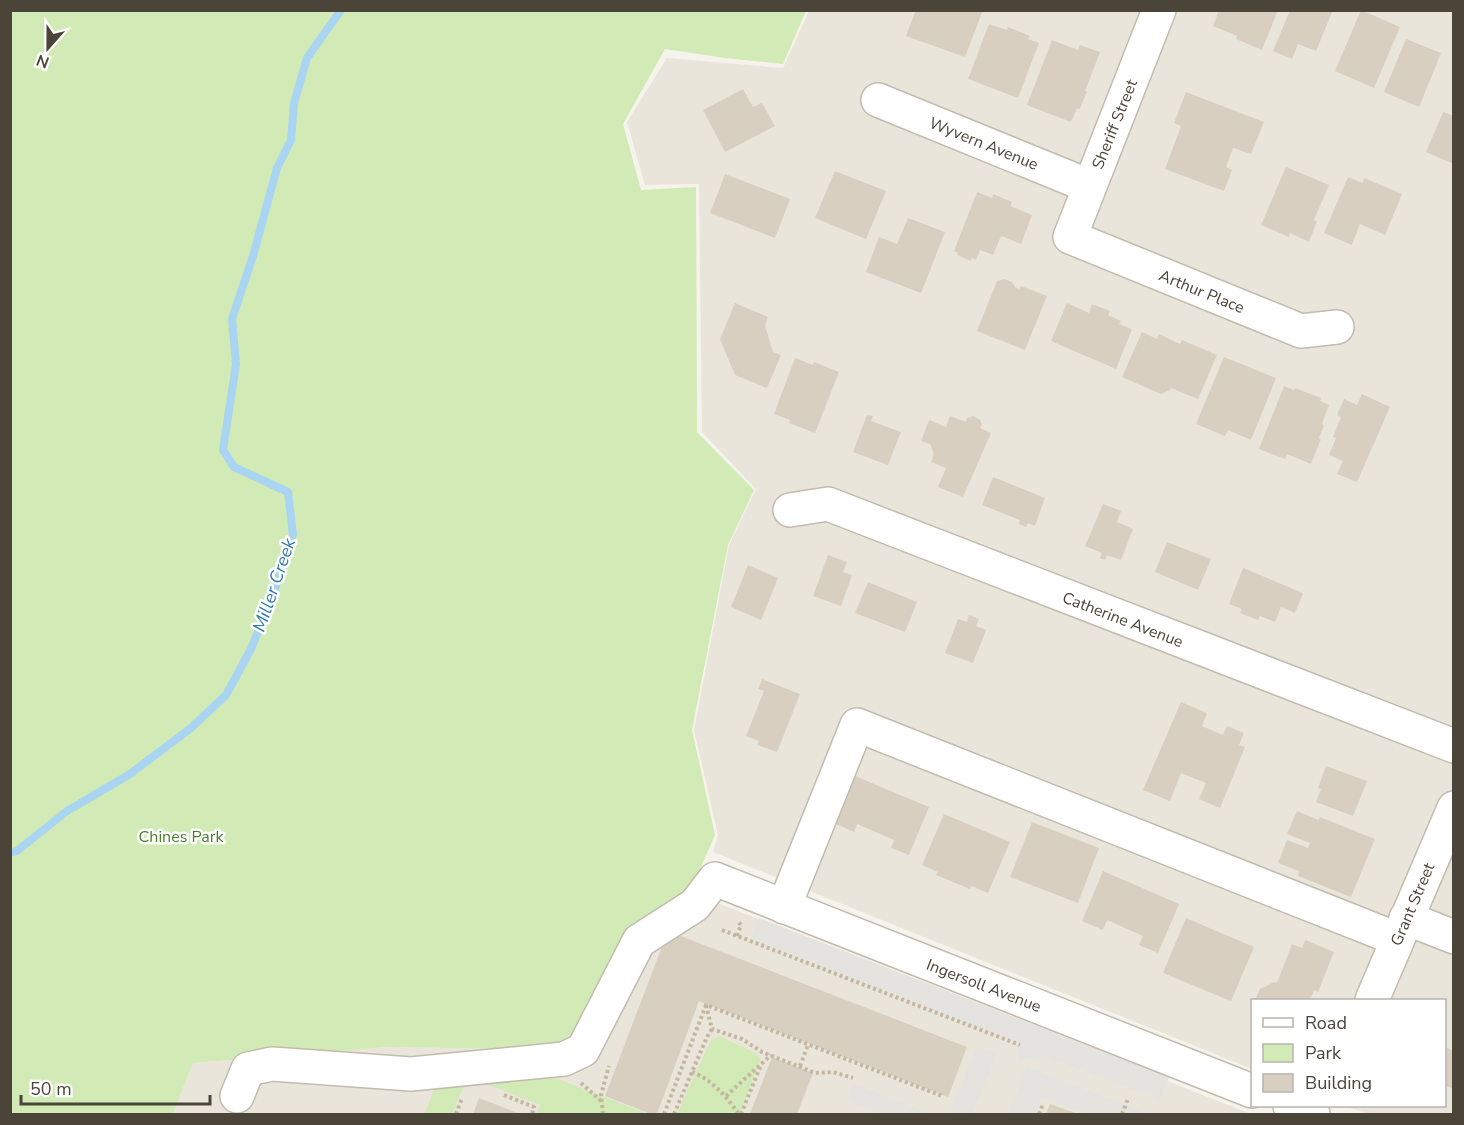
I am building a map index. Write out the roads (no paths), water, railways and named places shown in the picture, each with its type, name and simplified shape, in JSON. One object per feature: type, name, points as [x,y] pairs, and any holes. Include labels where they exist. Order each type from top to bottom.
[{"type":"street","name":"Sheriff Street","points":[[1070,237],[1159,10]]},
{"type":"street","name":"Wyvern Avenue","points":[[878,100],[1089,186]]},
{"type":"street","name":"Arthur Place","points":[[1070,237],[1301,331],[1337,327]]},
{"type":"street","name":"Catherine Avenue","points":[[790,510],[828,504],[1454,746]]},
{"type":"street","points":[[784,907],[857,725],[1402,929],[1454,938]]},
{"type":"street","name":"Grant Street","points":[[1372,999],[1454,808]]},
{"type":"street","name":"Ingersoll Avenue","points":[[237,1096],[248,1069],[272,1064],[411,1074],[564,1059],[583,1050],[639,941],[695,905],[716,879],[1251,1091]]},
{"type":"street","points":[[1293,1107],[1313,1114]]},
{"type":"waterway","name":"Miller Creek","points":[[10,853],[17,851],[67,811],[130,774],[191,728],[226,695],[251,649],[275,589],[293,534],[288,492],[234,467],[223,450],[236,364],[232,319],[253,256],[277,168],[291,140],[294,103],[307,58],[341,10]]},
{"type":"park label","name":"Chines Park","points":[[181,836]]}]
